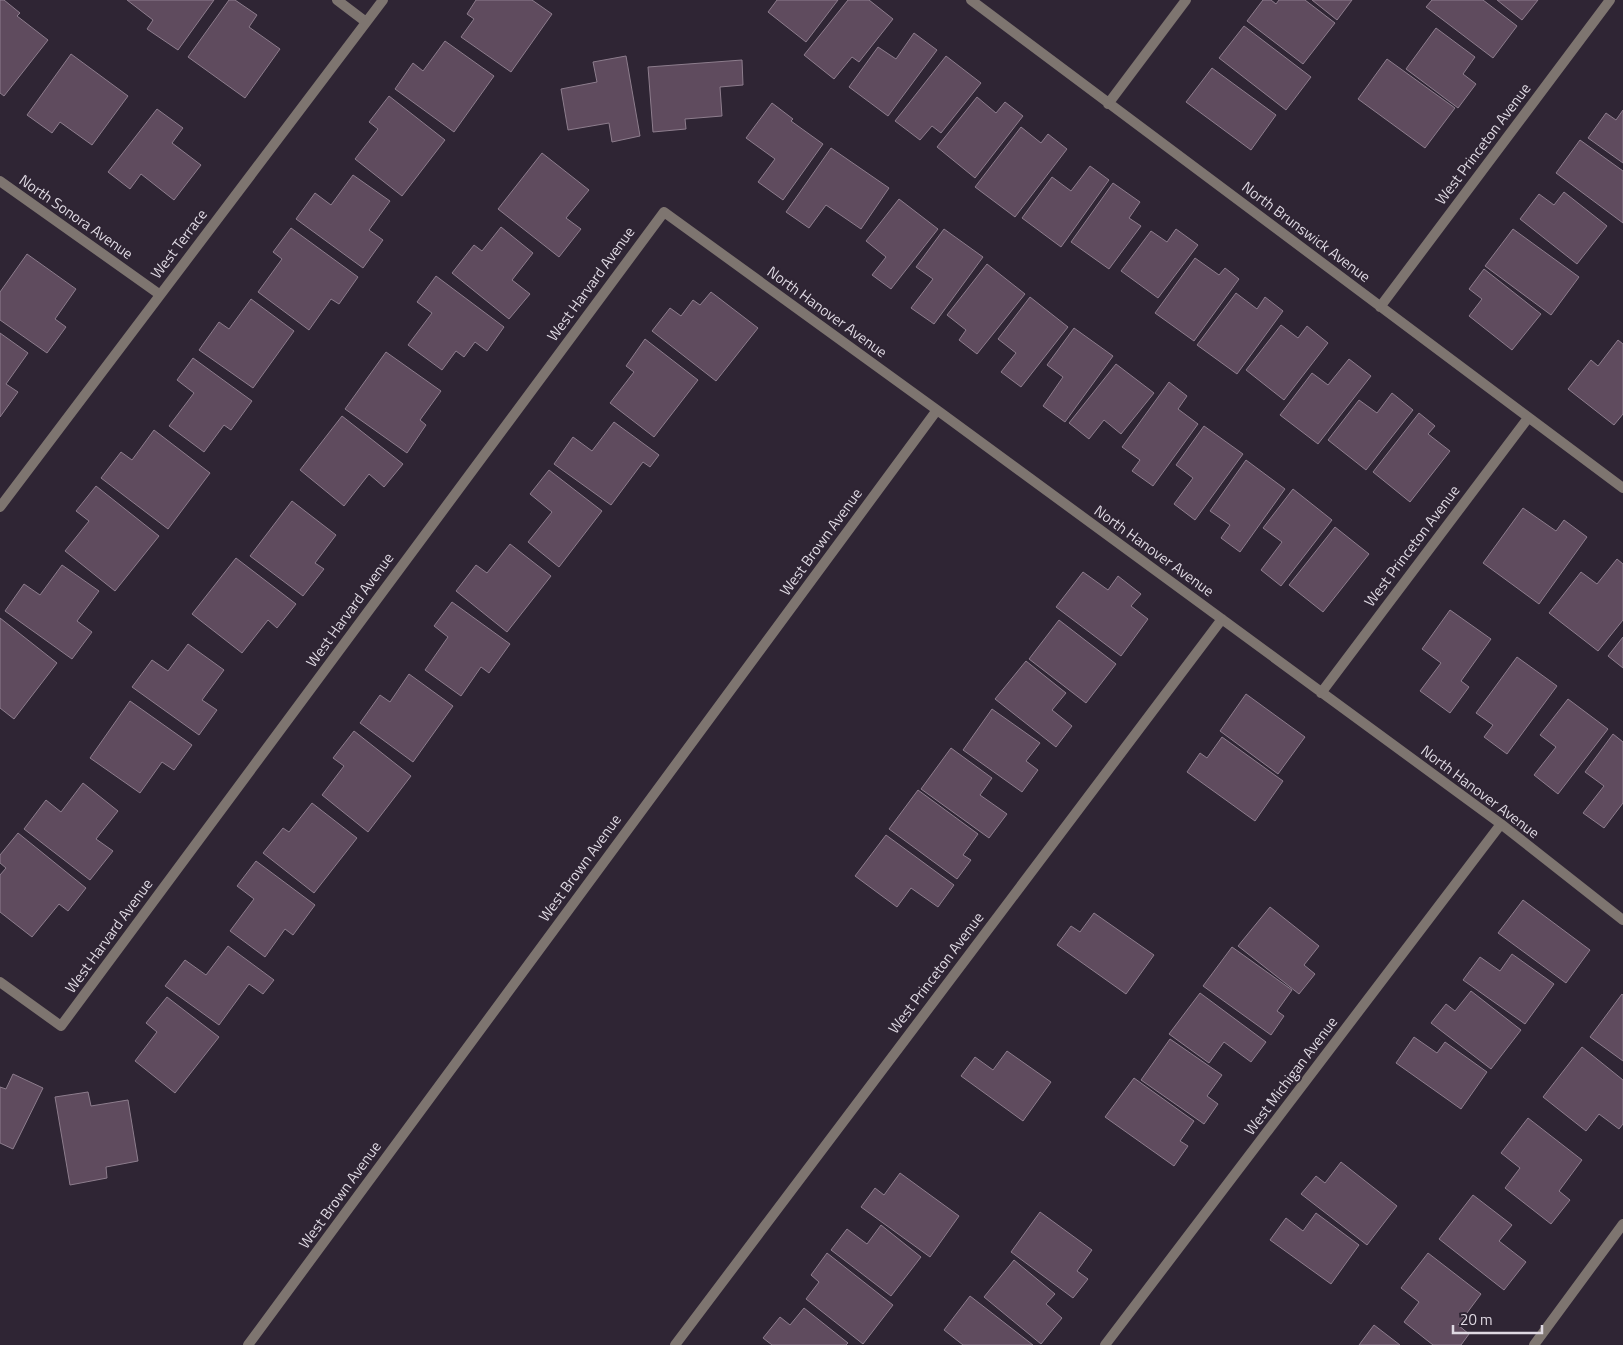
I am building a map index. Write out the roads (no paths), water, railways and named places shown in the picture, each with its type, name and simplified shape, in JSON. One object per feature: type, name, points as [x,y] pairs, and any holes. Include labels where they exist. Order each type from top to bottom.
[{"type":"street","points":[[337,0],[366,22]]},
{"type":"street","name":"West Terrace","points":[[0,507],[383,0]]},
{"type":"street","name":"North Brunswick Avenue","points":[[971,0],[1623,488]]},
{"type":"street","points":[[1108,104],[1186,0]]},
{"type":"street","name":"West Princeton Avenue","points":[[1380,306],[1610,0]]},
{"type":"street","name":"North Sonora Avenue","points":[[0,181],[160,294]]},
{"type":"street","name":"North Hanover Avenue","points":[[664,212],[1501,824],[1623,920]]},
{"type":"street","name":"West Harvard Avenue","points":[[0,982],[61,1026],[664,212]]},
{"type":"street","name":"West Brown Avenue","points":[[248,1345],[937,410]]},
{"type":"street","name":"West Princeton Avenue","points":[[1321,693],[1528,418]]},
{"type":"street","name":"West Princeton Avenue","points":[[675,1345],[1222,619]]},
{"type":"street","name":"West Michigan Avenue","points":[[1105,1345],[1501,824]]},
{"type":"street","points":[[1534,1345],[1623,1224]]}]
